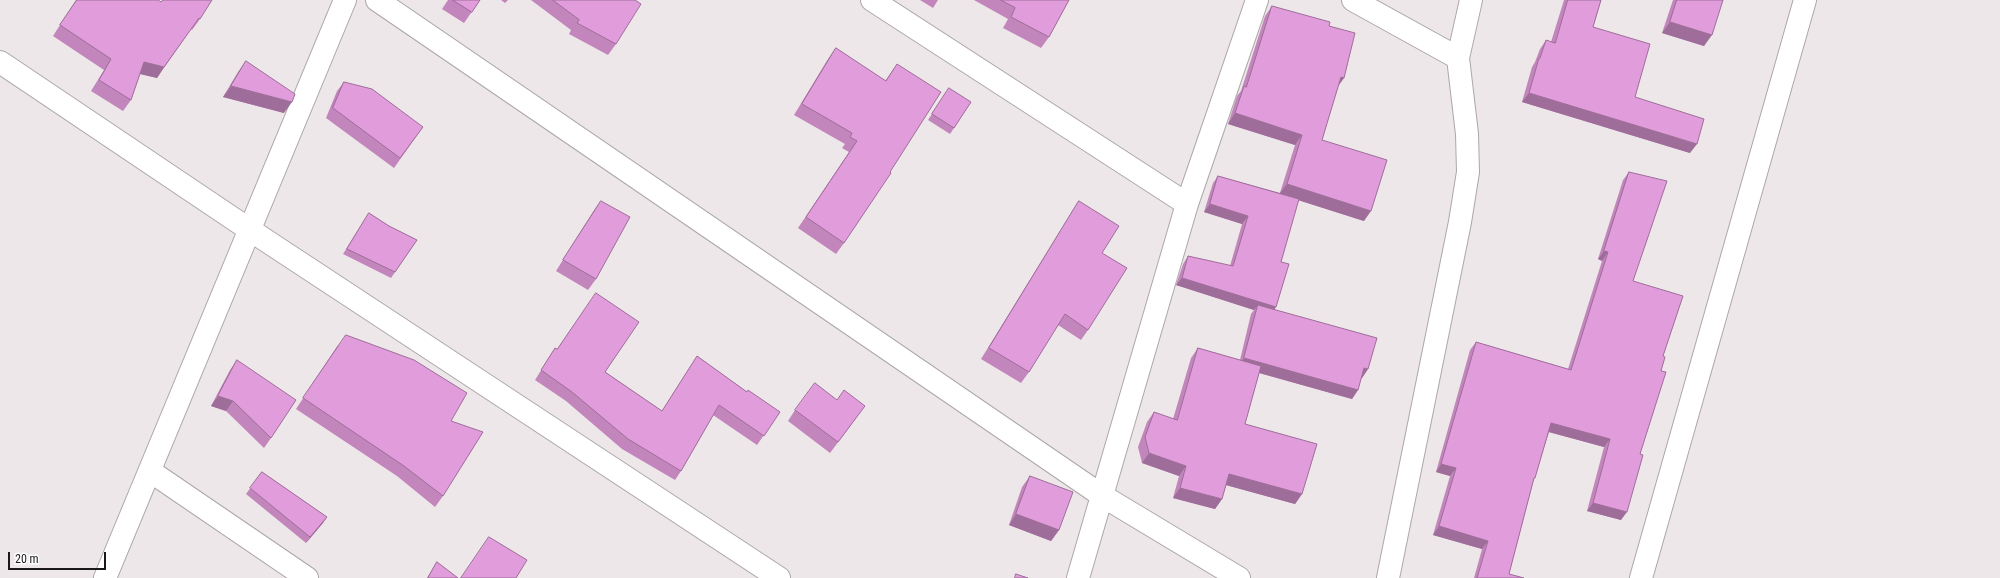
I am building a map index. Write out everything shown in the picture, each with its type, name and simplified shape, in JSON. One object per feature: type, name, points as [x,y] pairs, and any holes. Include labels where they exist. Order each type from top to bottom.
[{"type":"street","points":[[106,578],[345,0]]},
{"type":"street","points":[[377,0],[1101,495],[1239,578]]},
{"type":"street","points":[[872,0],[1187,204]]},
{"type":"street","points":[[1078,578],[1187,204],[1256,0]]},
{"type":"street","points":[[1354,0],[1458,58]]},
{"type":"street","points":[[1388,578],[1459,230],[1468,172],[1467,134],[1458,58],[1470,0]]},
{"type":"street","points":[[1641,578],[1805,0]]},
{"type":"street","points":[[0,62],[250,230],[778,578]]},
{"type":"street","points":[[150,471],[307,578]]},
{"type":"building","points":[[77,0],[158,0],[161,2],[163,0],[212,0],[200,19],[199,18],[164,67],[144,62],[131,100],[99,80],[111,59],[60,25]]},
{"type":"building","points":[[453,0],[480,0],[472,12]]},
{"type":"building","points":[[553,0],[635,0],[641,4],[616,44],[577,23],[579,20]]},
{"type":"building","points":[[1001,0],[1069,0],[1049,37],[1011,17],[1015,8]]},
{"type":"building","points":[[1568,0],[1601,0],[1593,27],[1650,44],[1635,97],[1704,119],[1697,144],[1529,93],[1546,40],[1555,43]]},
{"type":"building","points":[[1677,0],[1723,0],[1712,35],[1670,22]]},
{"type":"building","points":[[1272,6],[1330,22],[1329,26],[1355,33],[1344,78],[1341,77],[1322,140],[1387,160],[1371,211],[1287,184],[1302,135],[1235,113],[1244,86],[1246,87]]},
{"type":"building","points":[[836,48],[886,81],[897,64],[941,92],[890,172],[891,173],[844,243],[806,217],[857,141],[850,137],[852,133],[802,104]]},
{"type":"building","points":[[246,61],[295,94],[292,102],[231,86]]},
{"type":"building","points":[[344,82],[372,89],[423,127],[400,158],[333,108]]},
{"type":"building","points":[[949,88],[971,102],[954,128],[932,114]]},
{"type":"building","points":[[1629,172],[1667,181],[1633,281],[1683,296],[1663,356],[1665,357],[1661,371],[1666,372],[1640,454],[1643,455],[1627,512],[1593,503],[1610,439],[1551,423],[1534,478],[1509,574],[1524,578],[1477,578],[1488,541],[1439,526],[1456,468],[1441,464],[1476,342],[1571,370],[1608,252],[1604,251]]},
{"type":"building","points":[[1218,176],[1299,199],[1281,262],[1289,264],[1276,307],[1182,278],[1188,256],[1233,266],[1248,216],[1210,204]]},
{"type":"building","points":[[601,201],[630,217],[596,279],[563,260]]},
{"type":"building","points":[[1079,201],[1119,226],[1102,253],[1127,268],[1088,330],[1065,314],[1029,372],[989,348]]},
{"type":"building","points":[[369,213],[389,226],[417,240],[395,272],[347,249]]},
{"type":"building","points":[[596,293],[639,322],[605,372],[662,411],[697,356],[747,392],[748,390],[780,412],[764,436],[719,405],[681,471],[628,439],[572,392],[541,370],[555,348],[557,349]]},
{"type":"building","points":[[1258,305],[1377,338],[1368,369],[1364,368],[1358,390],[1244,358]]},
{"type":"building","points":[[346,335],[414,360],[467,393],[451,421],[483,432],[443,496],[404,466],[303,398]]},
{"type":"building","points":[[1198,348],[1261,366],[1245,424],[1317,444],[1302,494],[1229,474],[1222,499],[1180,488],[1186,466],[1149,453],[1145,437],[1154,412],[1177,420]]},
{"type":"building","points":[[237,360],[296,400],[271,438],[233,401],[218,396]]},
{"type":"building","points":[[815,383],[837,400],[844,390],[865,406],[838,442],[795,410]]},
{"type":"building","points":[[262,472],[327,517],[310,537],[250,488]]},
{"type":"building","points":[[1030,476],[1073,492],[1059,530],[1016,514]]},
{"type":"building","points":[[489,537],[527,560],[516,578],[461,578]]},
{"type":"building","points":[[437,562],[458,578],[428,578]]},
{"type":"building","points":[[1016,574],[1028,578],[1015,578]]}]
